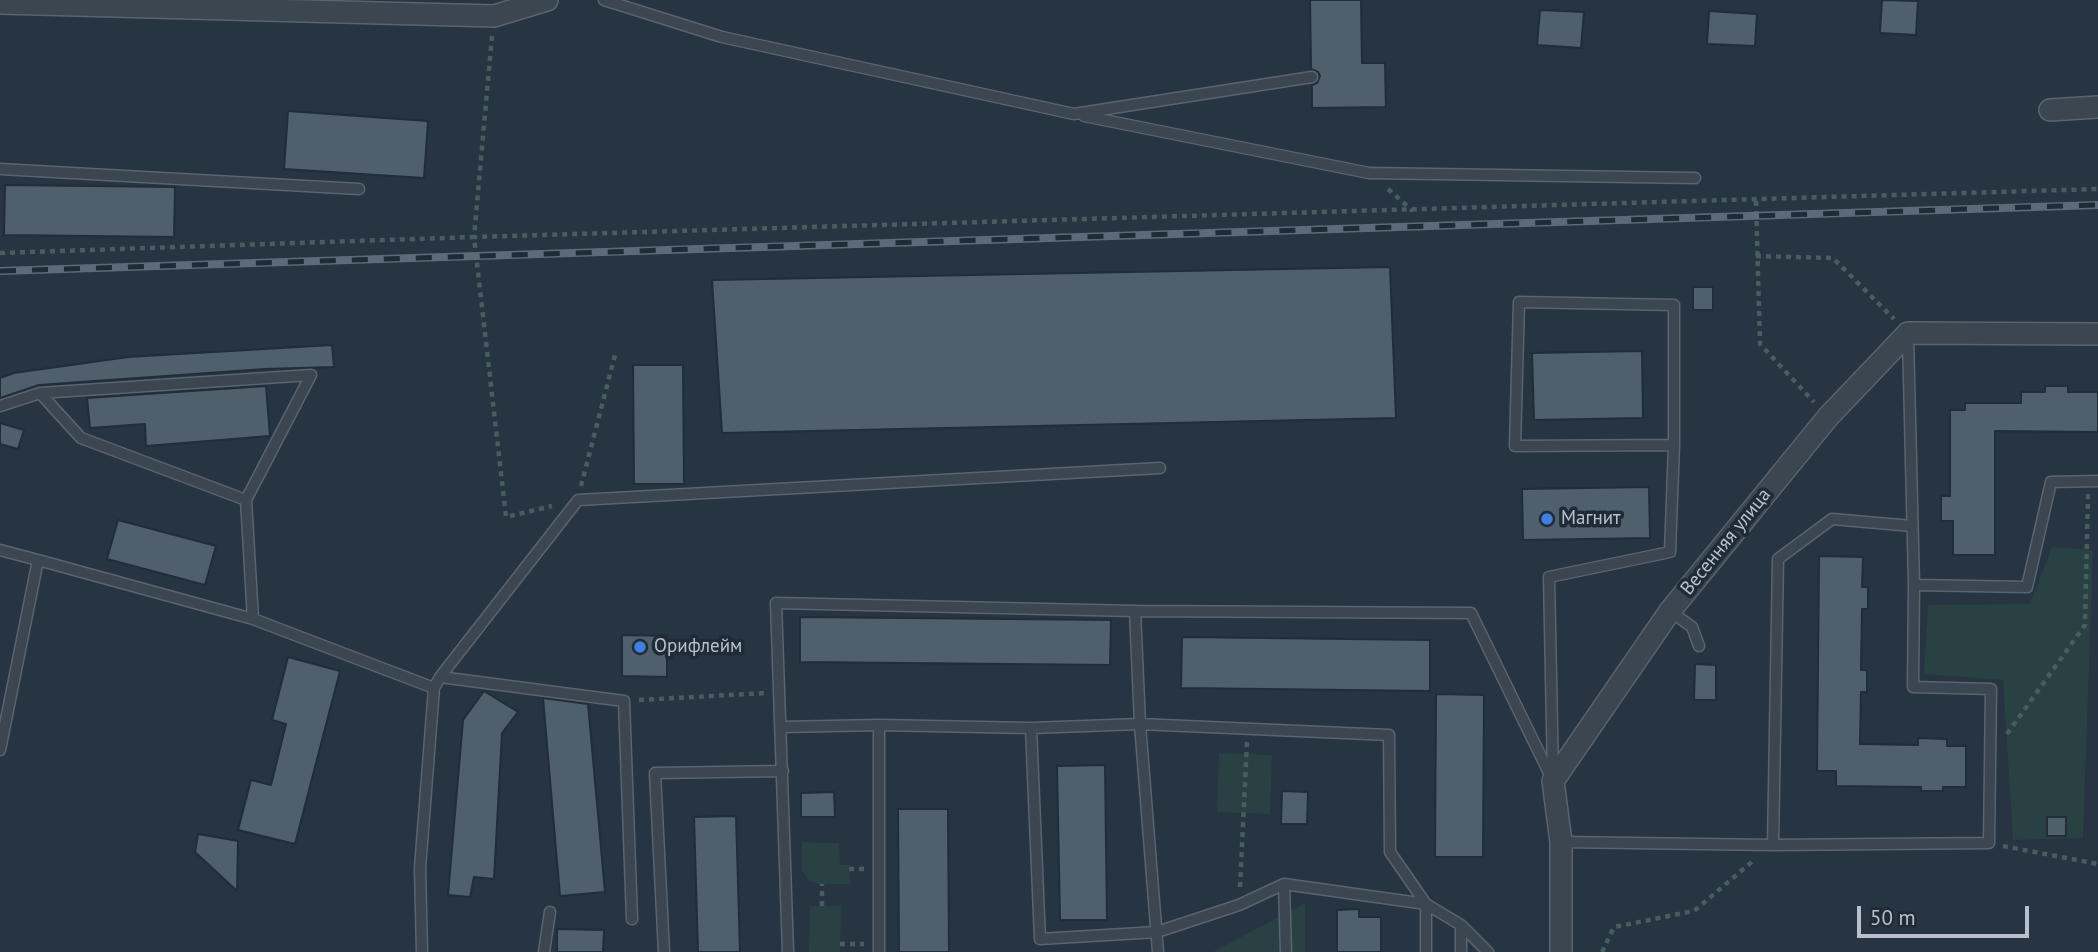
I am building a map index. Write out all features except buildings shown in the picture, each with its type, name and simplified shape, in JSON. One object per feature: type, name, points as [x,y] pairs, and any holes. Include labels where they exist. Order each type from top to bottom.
[{"type":"street","points":[[0,3],[421,8],[494,16],[547,0]]},
{"type":"street","points":[[2050,110],[2098,107]]},
{"type":"street","points":[[1908,333],[2098,334]]},
{"type":"street","name":"Весенняя улица","points":[[1553,781],[1670,611],[1828,417],[1908,333]]},
{"type":"street","points":[[1553,781],[1561,842],[1561,952]]},
{"type":"lane","points":[[604,0],[722,37],[1074,114],[1369,173],[1696,178]]},
{"type":"lane","points":[[1074,114],[1312,77]]},
{"type":"lane","points":[[0,169],[359,188]]},
{"type":"lane","points":[[1553,781],[1549,577],[1670,552],[1674,445],[1674,305],[1519,302],[1515,446],[1674,445]]},
{"type":"lane","points":[[1561,842],[1773,845],[1989,843],[1991,689],[1913,687],[1908,333]]},
{"type":"lane","points":[[0,406],[40,393],[311,375],[246,500],[253,619]]},
{"type":"lane","points":[[40,393],[81,438],[246,500]]},
{"type":"lane","points":[[422,952],[420,869],[434,688],[578,500],[1160,468]]},
{"type":"lane","points":[[1913,585],[2027,587],[2051,482],[2093,481]]},
{"type":"lane","points":[[1773,845],[1778,559],[1832,519],[1912,526]]},
{"type":"lane","points":[[0,550],[253,619],[434,688]]},
{"type":"lane","points":[[0,750],[38,560]]},
{"type":"lane","points":[[788,952],[776,603],[1135,611],[1471,614],[1553,781]]},
{"type":"lane","points":[[1135,611],[1140,724],[1158,952]]},
{"type":"lane","points":[[1670,611],[1692,626],[1699,646]]},
{"type":"lane","points":[[440,677],[624,701],[632,919]]},
{"type":"lane","points":[[782,727],[879,725],[1031,728],[1140,724],[1389,735],[1390,852],[1426,904],[1426,952]]},
{"type":"lane","points":[[879,725],[879,948]]},
{"type":"lane","points":[[1031,728],[1040,939],[1157,932],[1239,905],[1284,884],[1426,904],[1461,925],[1488,952]]},
{"type":"lane","points":[[664,952],[655,774],[783,771]]},
{"type":"lane","points":[[1284,884],[1286,952]]},
{"type":"lane","points":[[544,952],[550,912]]},
{"type":"lane","points":[[1461,925],[1461,952]]},
{"type":"path","points":[[494,16],[474,237],[506,517],[578,500],[615,355]]},
{"type":"path","points":[[0,253],[2098,189]]},
{"type":"path","points":[[1756,201],[1760,344],[1828,417]]},
{"type":"path","points":[[1756,256],[1833,258],[1908,333]]},
{"type":"path","points":[[1991,757],[2085,625],[2093,481]]},
{"type":"path","points":[[624,701],[779,692]]},
{"type":"path","points":[[1239,905],[1247,730]]},
{"type":"path","points":[[1989,843],[2098,864]]},
{"type":"path","points":[[1602,952],[1614,927],[1693,911],[1773,845]]},
{"type":"path","points":[[822,884],[822,906]]},
{"type":"path","points":[[840,944],[879,948]]},
{"type":"green space","points":[[2052,547],[2093,550],[2083,838],[2013,840],[2003,680],[1924,674],[1928,605],[2030,604]]},
{"type":"green space","points":[[1219,753],[1272,755],[1270,814],[1217,812]]},
{"type":"green space","points":[[802,842],[839,843],[840,865],[849,865],[850,884],[820,884],[809,881],[802,871]]},
{"type":"green space","points":[[1305,903],[1305,952],[1213,952]]},
{"type":"green space","points":[[810,906],[841,906],[840,952],[809,952]]},
{"type":"railway","points":[[0,271],[2098,205]]},
{"type":"place","name":"Магнит","points":[[1547,519]]},
{"type":"place","name":"Орифлейм","points":[[640,647]]}]
